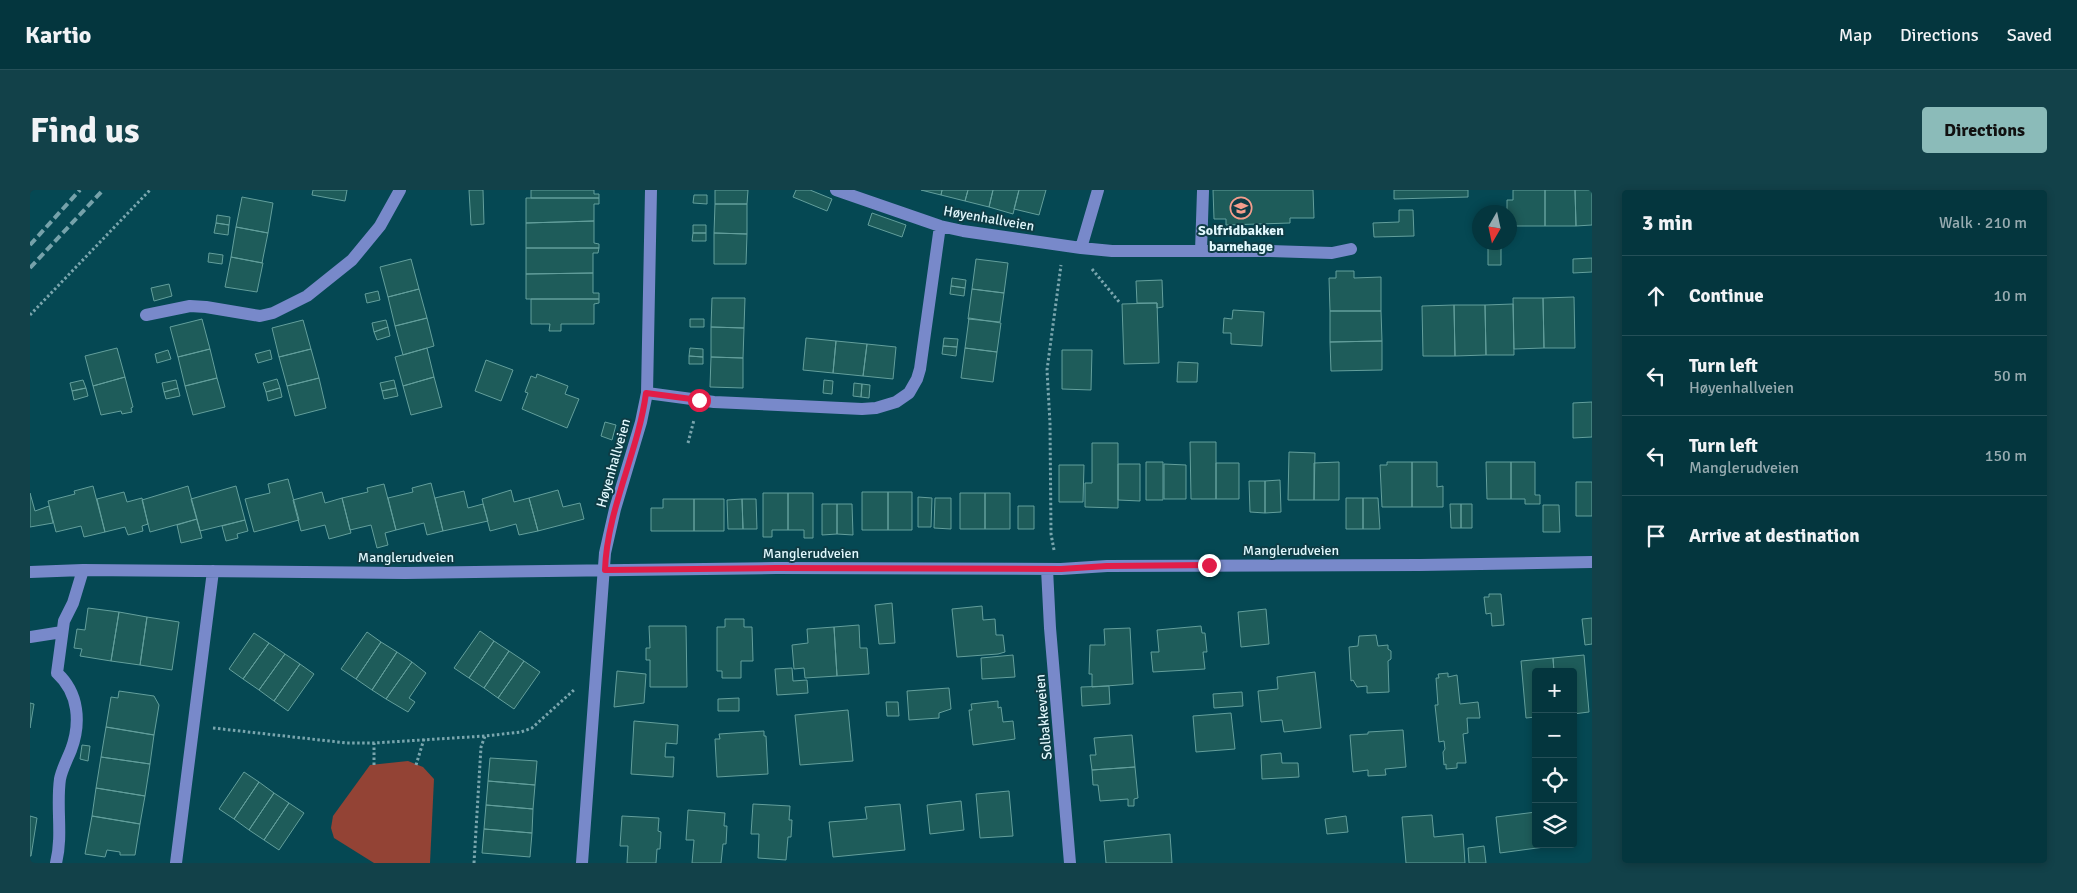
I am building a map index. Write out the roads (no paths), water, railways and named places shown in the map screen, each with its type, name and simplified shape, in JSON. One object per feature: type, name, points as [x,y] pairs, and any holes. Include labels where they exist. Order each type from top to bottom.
[{"type":"street","points":[[146,315],[190,306],[260,316],[273,313],[307,296],[352,260],[380,226],[400,190]]},
{"type":"street","name":"Høyenhallveien","points":[[582,863],[605,553],[615,509],[641,422],[646,393],[651,190]]},
{"type":"street","name":"Høyenhallveien","points":[[836,190],[962,232],[1081,248],[1112,251],[1332,253],[1351,249]]},
{"type":"street","points":[[1081,248],[1098,190]]},
{"type":"street","points":[[1201,251],[1204,191]]},
{"type":"street","points":[[646,393],[714,402],[862,409],[876,408],[896,402],[909,393],[920,369],[940,226]]},
{"type":"street","name":"Manglerudveien","points":[[30,572],[83,570],[405,573],[776,568],[1047,569],[1135,565],[1420,565],[1592,562]]},
{"type":"street","name":"Solbakkeveien","points":[[1047,569],[1050,628],[1070,863]]},
{"type":"street","points":[[56,863],[59,846],[60,779],[72,749],[76,729],[76,707],[73,692],[67,682],[57,673],[64,621],[73,603],[83,570]]},
{"type":"street","points":[[176,863],[213,571]]},
{"type":"street","points":[[30,637],[62,632]]},
{"type":"railway","points":[[30,245],[80,190]]},
{"type":"railway","points":[[30,268],[103,190]]},
{"type":"place","name":"Solfridbakken barnehage","points":[[1241,208]]}]
